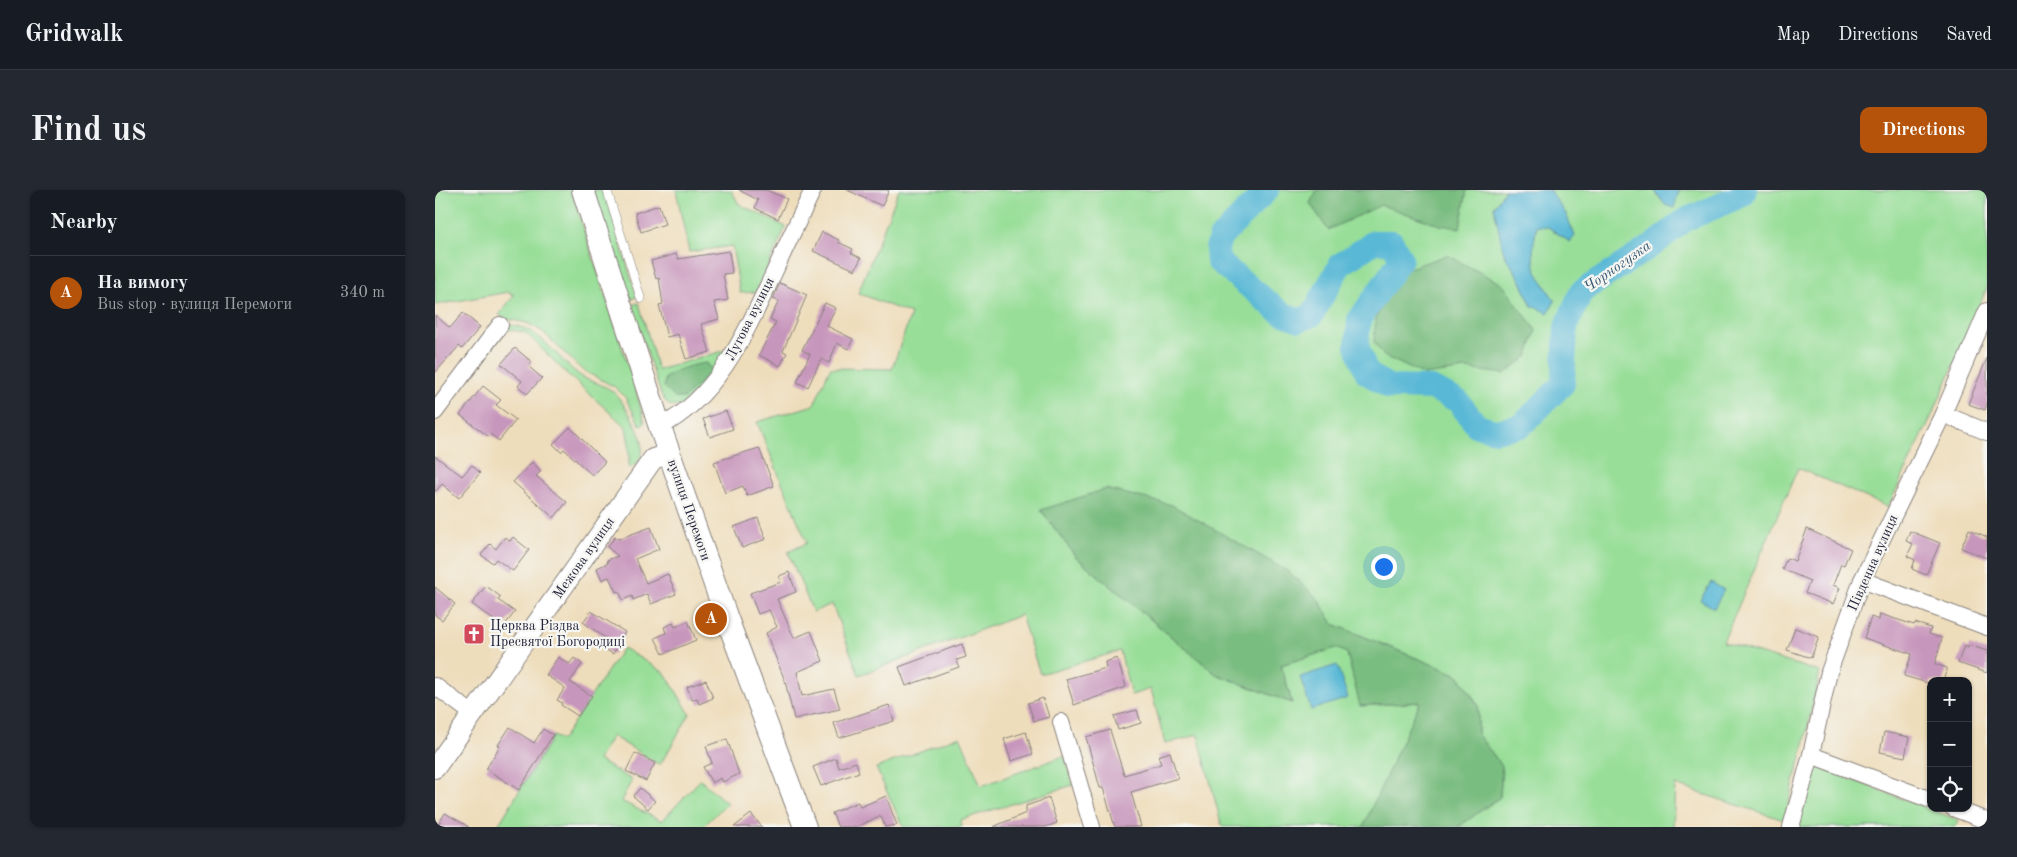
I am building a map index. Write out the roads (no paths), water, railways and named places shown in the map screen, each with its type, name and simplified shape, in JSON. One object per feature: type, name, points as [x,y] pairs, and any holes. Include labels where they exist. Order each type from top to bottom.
[{"type":"main road","name":"вулиця Перемоги","points":[[583,190],[669,454],[726,616],[805,827]]},
{"type":"street","name":"Лугова вулиця","points":[[660,427],[694,401],[715,380],[729,362],[760,302],[813,190]]},
{"type":"street","name":"Південна вулиця","points":[[1791,827],[1811,755],[1829,672],[1862,580],[1943,414],[1985,320]]},
{"type":"street","points":[[435,412],[500,325]]},
{"type":"street","points":[[1943,414],[1987,432]]},
{"type":"street","name":"Межова вулиця","points":[[435,768],[653,460],[669,454]]},
{"type":"street","points":[[1862,580],[1987,627]]},
{"type":"street","points":[[435,686],[473,714]]},
{"type":"street","points":[[1061,722],[1091,827]]},
{"type":"street","points":[[1811,755],[1927,798]]},
{"type":"street","points":[[1963,812],[1987,822]]},
{"type":"lane","points":[[607,190],[641,299]]},
{"type":"water","points":[[1505,190],[1549,190],[1566,214],[1575,236],[1570,242],[1548,227],[1537,226],[1533,258],[1542,282],[1555,301],[1548,313],[1532,306],[1520,279],[1504,254],[1494,207]]},
{"type":"water","points":[[1654,190],[1679,190],[1674,208],[1665,205]]},
{"type":"water","points":[[1711,582],[1724,590],[1714,608],[1700,600]]},
{"type":"water","points":[[1337,665],[1348,698],[1311,710],[1300,677]]},
{"type":"waterway","name":"Чорногузка","points":[[1267,190],[1220,238],[1217,249],[1218,261],[1281,313],[1300,320],[1312,315],[1340,265],[1374,242],[1392,242],[1401,259],[1359,320],[1357,346],[1367,373],[1390,387],[1431,388],[1458,401],[1477,426],[1495,431],[1521,426],[1563,384],[1566,327],[1581,292],[1653,245],[1685,220],[1743,195],[1745,190]]},
{"type":"place","name":"На вимогу","points":[[711,619]]},
{"type":"place","name":"Церква Різдва Пресвятої Богородиці","points":[[474,634]]}]
